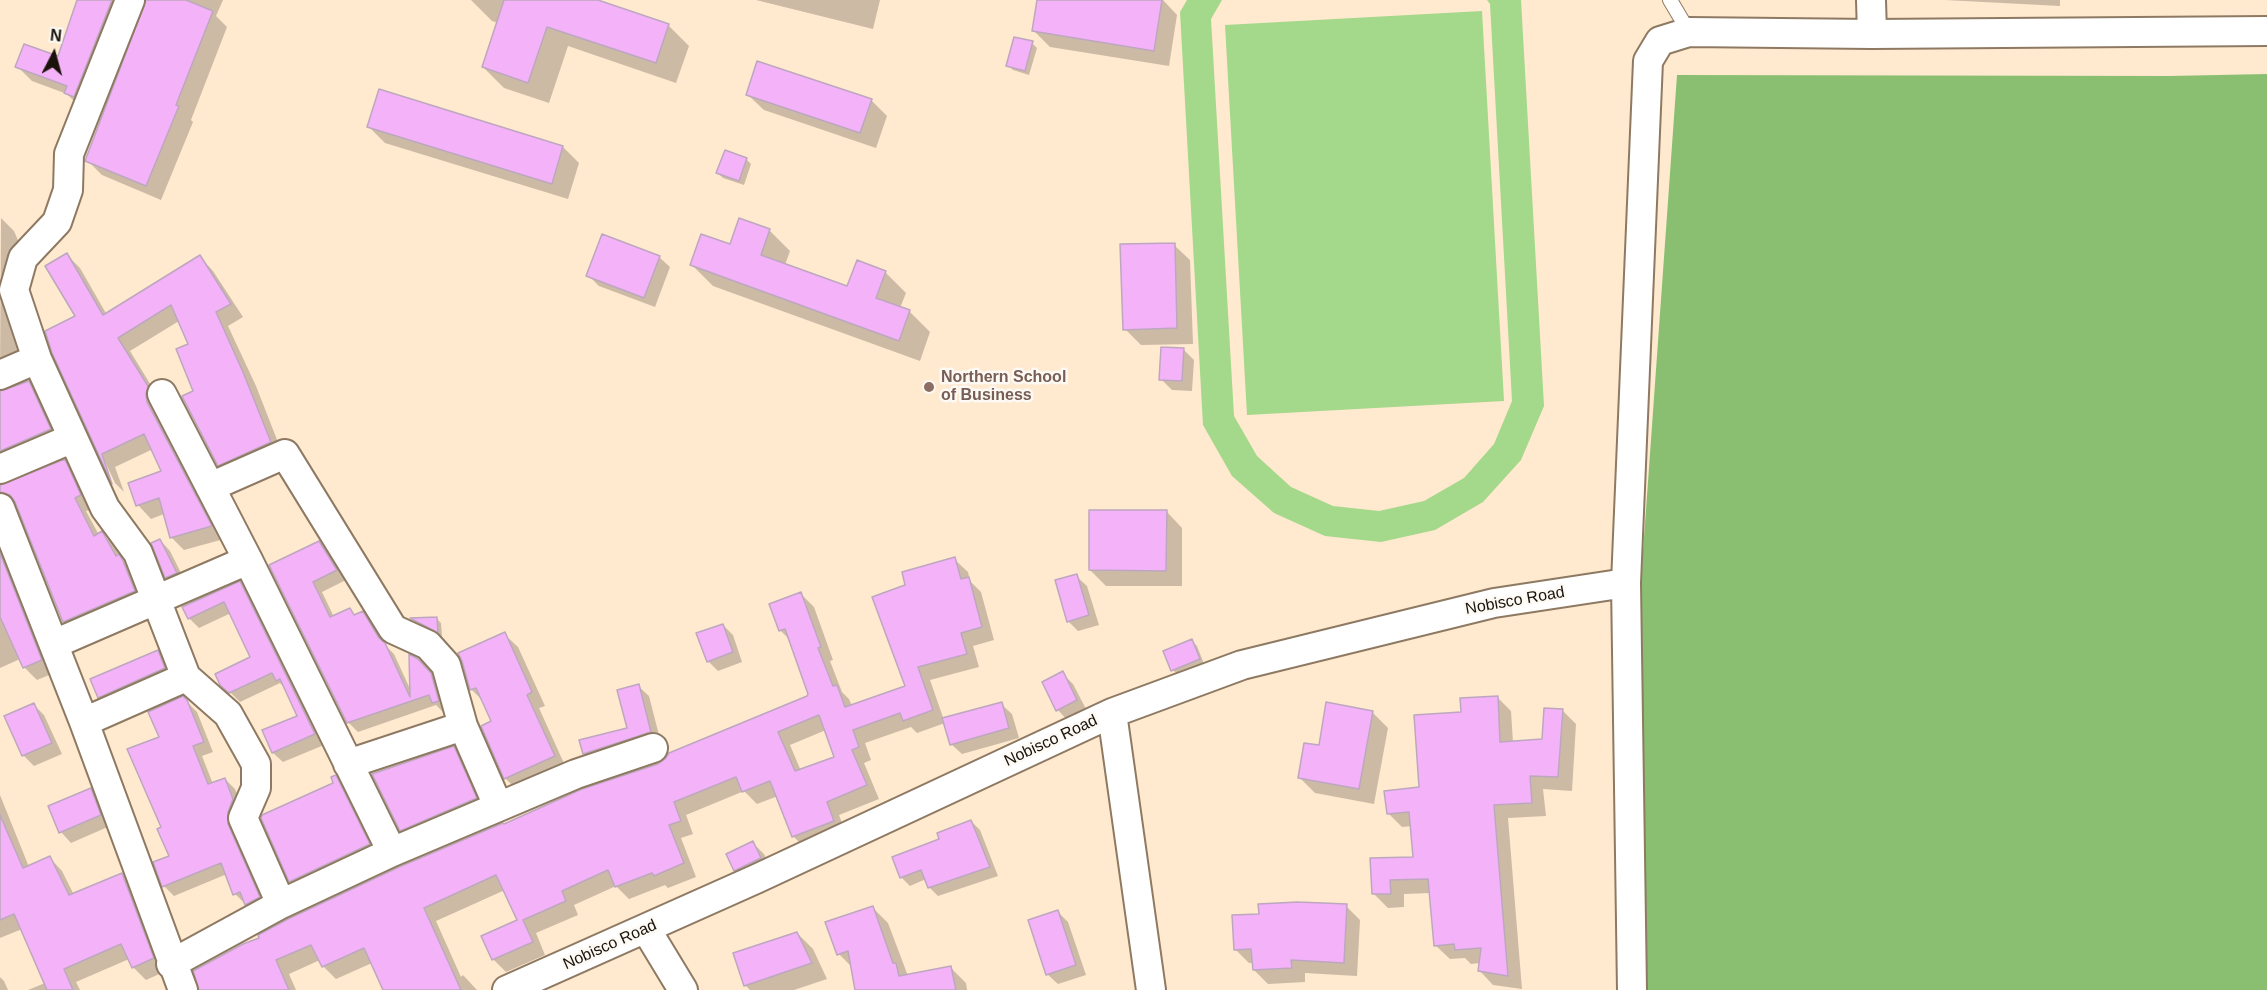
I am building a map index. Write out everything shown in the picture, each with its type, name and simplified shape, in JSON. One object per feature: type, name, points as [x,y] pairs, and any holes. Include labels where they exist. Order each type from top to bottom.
[{"type":"street","points":[[130,0],[69,154],[68,190],[57,222],[23,258],[14,290],[37,359],[105,508],[138,553],[186,677],[228,714],[256,764],[256,788],[243,818],[281,904]]},
{"type":"street","points":[[1871,0],[1872,34]]},
{"type":"street","points":[[1632,990],[1626,583],[1648,61],[1660,41],[1689,32],[1872,34],[2267,31]]},
{"type":"street","points":[[0,375],[37,359]]},
{"type":"street","points":[[162,394],[248,560],[392,852]]},
{"type":"street","points":[[0,469],[73,438]]},
{"type":"street","points":[[210,487],[285,454],[393,629],[428,645],[446,665],[463,726],[498,806]]},
{"type":"street","points":[[0,508],[84,722],[171,964],[183,990]]},
{"type":"street","points":[[54,644],[248,560]]},
{"type":"street","name":"Nobisco Road","points":[[507,990],[646,929],[1112,713],[1242,665],[1494,603],[1626,583]]},
{"type":"street","points":[[84,722],[186,677]]},
{"type":"street","points":[[1112,713],[1151,990]]},
{"type":"street","points":[[348,764],[463,726]]},
{"type":"street","points":[[171,964],[281,904],[392,852],[576,774],[654,748]]},
{"type":"street","points":[[646,929],[683,990]]},
{"type":"lane","points":[[1670,0],[1689,32]]},
{"type":"green space","points":[[1187,0],[1222,0],[1211,19],[1234,416],[1257,456],[1291,487],[1333,506],[1379,511],[1424,501],[1464,478],[1494,444],[1512,401],[1490,4],[1487,0],[1521,0],[1544,406],[1521,460],[1483,502],[1435,530],[1381,542],[1325,536],[1274,513],[1232,476],[1203,425],[1180,12]]},
{"type":"green space","points":[[1482,11],[1504,401],[1247,415],[1225,25]]},
{"type":"green space","points":[[2267,74],[2267,990],[1633,990],[1639,608],[1677,75],[2169,76]]},
{"type":"building","points":[[77,0],[112,0],[74,97],[64,93],[67,86],[15,67],[24,44],[58,56]]},
{"type":"building","points":[[146,0],[186,0],[213,11],[176,105],[179,106],[146,186],[85,161]]},
{"type":"building","points":[[504,0],[598,0],[669,24],[656,63],[547,27],[528,83],[482,67]]},
{"type":"building","points":[[1037,0],[1162,0],[1154,51],[1032,31]]},
{"type":"building","points":[[1014,37],[1033,41],[1025,71],[1006,66]]},
{"type":"building","points":[[757,61],[872,99],[860,133],[746,95]]},
{"type":"building","points":[[379,89],[563,146],[552,184],[367,127]]},
{"type":"building","points":[[725,150],[747,158],[739,181],[716,173]]},
{"type":"building","points":[[739,218],[770,229],[761,255],[847,286],[857,260],[886,271],[876,298],[910,310],[899,341],[690,265],[701,234],[730,244]]},
{"type":"building","points":[[602,234],[660,256],[644,298],[586,276]]},
{"type":"building","points":[[1175,243],[1177,328],[1123,330],[1120,244]]},
{"type":"building","points":[[67,253],[103,315],[200,255],[231,304],[216,312],[271,442],[218,466],[182,396],[193,391],[176,349],[188,344],[171,305],[118,338],[148,386],[147,402],[212,526],[170,538],[159,498],[136,506],[128,483],[161,471],[144,434],[102,454],[112,484],[52,353],[45,331],[75,316],[45,266]]},
{"type":"building","points":[[1161,347],[1184,348],[1182,381],[1159,380]]},
{"type":"building","points":[[29,381],[51,429],[0,451],[0,391]]},
{"type":"building","points":[[65,459],[81,495],[75,498],[94,536],[102,531],[116,556],[119,554],[123,561],[135,591],[63,622],[15,502],[10,495],[0,492],[0,485]]},
{"type":"building","points":[[1089,510],[1167,510],[1166,571],[1089,570]]},
{"type":"building","points":[[160,539],[177,573],[165,578],[151,543]]},
{"type":"building","points":[[319,541],[337,570],[313,582],[330,617],[350,608],[354,615],[363,611],[379,638],[385,643],[410,697],[409,654],[418,659],[431,673],[439,701],[432,703],[429,695],[347,723],[269,565]]},
{"type":"building","points":[[0,553],[42,660],[23,668],[0,617]]},
{"type":"building","points":[[955,557],[961,579],[969,577],[982,627],[961,633],[967,654],[918,667],[933,710],[903,721],[900,713],[853,730],[859,747],[852,750],[867,785],[827,802],[834,821],[792,837],[770,781],[742,792],[736,777],[674,802],[681,821],[669,825],[684,863],[654,876],[652,873],[615,887],[608,870],[562,891],[566,901],[523,920],[533,942],[492,960],[481,936],[517,920],[496,875],[424,908],[461,990],[383,990],[364,948],[322,967],[311,945],[276,960],[289,990],[199,990],[193,971],[259,938],[258,935],[288,919],[399,867],[582,789],[658,764],[669,753],[807,696],[785,629],[779,631],[769,604],[801,592],[821,647],[818,648],[833,686],[837,685],[845,707],[905,686],[872,597],[905,585],[902,572]],"holes":[[[819,715],[834,757],[795,771],[778,732]]]},
{"type":"building","points":[[1077,574],[1089,615],[1067,622],[1055,580]]},
{"type":"building","points":[[240,581],[315,734],[272,753],[262,730],[297,716],[280,679],[276,681],[272,673],[229,693],[220,685],[215,674],[250,657],[224,602],[188,619],[182,607]]},
{"type":"building","points":[[437,617],[438,633],[410,618]]},
{"type":"building","points":[[723,624],[733,652],[707,662],[696,633]]},
{"type":"building","points":[[505,632],[532,692],[527,695],[555,756],[504,779],[481,726],[491,721],[476,688],[470,690],[458,653]]},
{"type":"building","points":[[1192,639],[1200,659],[1171,671],[1163,651]]},
{"type":"building","points":[[158,650],[165,668],[98,698],[90,679]]},
{"type":"building","points":[[1063,671],[1077,700],[1056,711],[1042,682]]},
{"type":"building","points":[[639,684],[651,732],[583,754],[579,740],[627,728],[617,690]]},
{"type":"building","points":[[183,696],[187,700],[204,742],[193,746],[208,784],[225,778],[233,799],[228,812],[228,824],[260,897],[245,905],[240,892],[233,895],[221,863],[162,887],[153,862],[169,856],[157,829],[161,827],[127,749],[159,737],[148,712]]},
{"type":"building","points":[[1498,696],[1500,742],[1542,739],[1544,708],[1563,709],[1558,777],[1530,776],[1532,803],[1494,805],[1508,976],[1478,971],[1481,948],[1455,950],[1454,944],[1434,946],[1428,879],[1390,880],[1391,894],[1372,894],[1370,858],[1413,857],[1409,812],[1387,814],[1384,791],[1419,787],[1414,715],[1461,712],[1460,698]]},
{"type":"building","points":[[1002,702],[1009,728],[950,745],[942,718]]},
{"type":"building","points":[[1326,702],[1373,711],[1359,789],[1298,778],[1304,743],[1319,745]]},
{"type":"building","points":[[34,703],[52,743],[22,756],[4,716]]},
{"type":"building","points":[[454,746],[477,798],[400,831],[372,774]]},
{"type":"building","points":[[336,775],[370,844],[289,882],[261,818],[262,815],[333,783],[331,777]]},
{"type":"building","points":[[91,788],[101,815],[59,833],[48,806]]},
{"type":"building","points":[[0,815],[23,868],[50,856],[69,895],[122,873],[154,958],[132,968],[121,944],[64,969],[73,990],[47,990],[14,914],[0,920]]},
{"type":"building","points":[[971,820],[990,867],[928,888],[921,870],[900,878],[892,857],[939,839],[937,833]]},
{"type":"building","points":[[753,841],[761,858],[734,871],[726,854]]},
{"type":"building","points":[[1298,902],[1347,904],[1344,963],[1291,960],[1292,968],[1253,970],[1251,949],[1234,950],[1232,915],[1259,914],[1258,904]]},
{"type":"building","points":[[873,906],[899,976],[951,966],[956,990],[855,990],[848,951],[837,955],[825,922]]},
{"type":"building","points":[[1058,910],[1076,965],[1046,975],[1028,920]]},
{"type":"building","points":[[797,932],[812,963],[744,986],[733,953]]},
{"type":"place","name":"Northern School of Business","points":[[929,387]]}]
